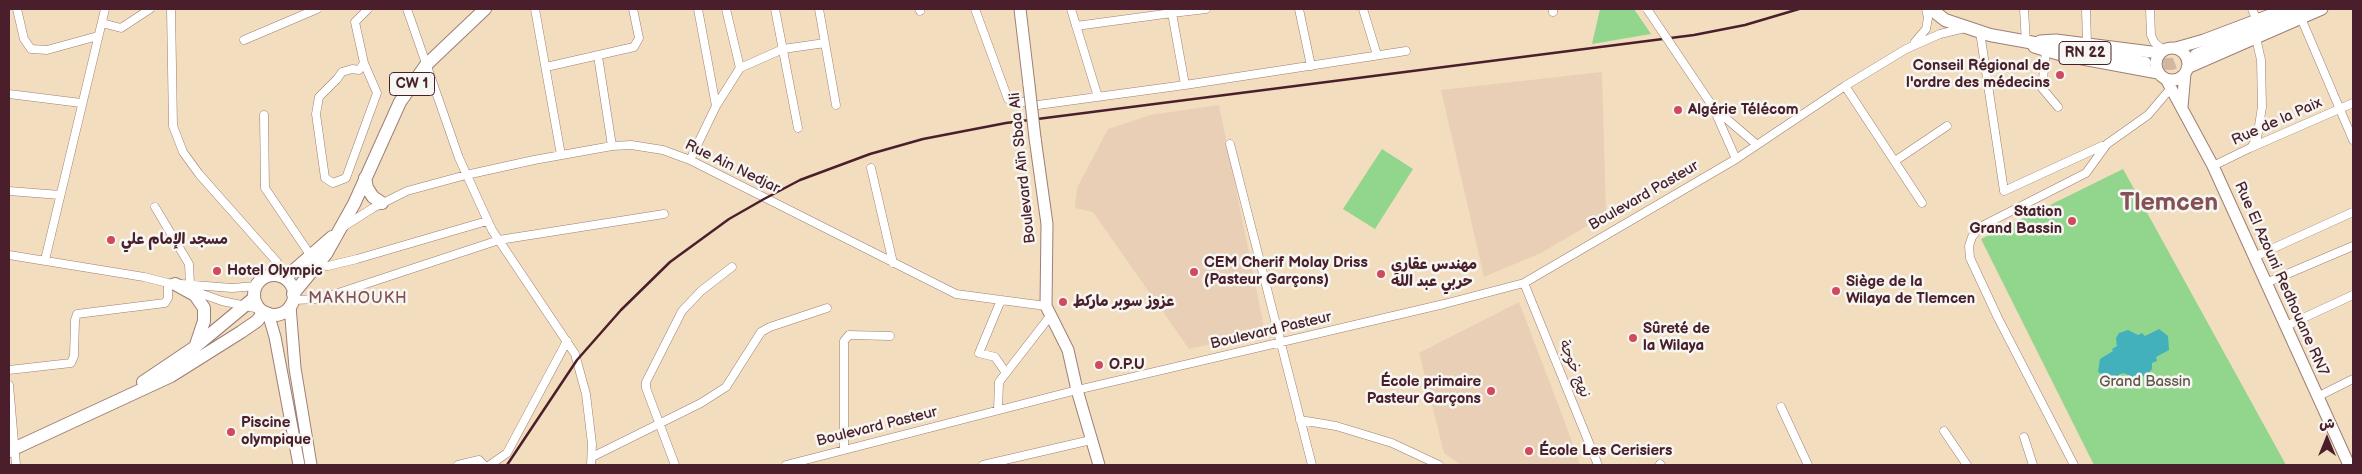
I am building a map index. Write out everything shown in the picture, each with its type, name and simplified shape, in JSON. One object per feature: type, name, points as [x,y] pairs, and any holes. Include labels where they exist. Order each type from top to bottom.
[{"type":"main road","name":"CW 1","points":[[365,178],[400,102],[426,65],[485,9]]},
{"type":"main road","name":"Boulevard Aïn Sbaa Ali","points":[[1020,9],[1047,224],[1049,311],[1068,350],[1077,390],[1099,465]]},
{"type":"main road","name":"RN 22","points":[[1931,9],[1945,20],[1980,32],[2026,43],[2145,62]]},
{"type":"main road","points":[[2026,43],[2047,40],[2161,52],[2257,21],[2286,9]]},
{"type":"main road","points":[[2196,55],[2303,14],[2322,9]]},
{"type":"main road","points":[[2026,43],[2046,51],[2165,80],[2177,79],[2186,71],[2303,14]]},
{"type":"main road","points":[[2176,48],[2184,53],[2187,58],[2182,107]]},
{"type":"main road","points":[[2161,52],[2155,61],[2165,80]]},
{"type":"main road","name":"Rue El Azouni Redhouane RN7","points":[[2165,80],[2182,107],[2213,166],[2348,465]]},
{"type":"main road","points":[[258,304],[280,313],[292,300],[314,261],[339,230],[365,178]]},
{"type":"main road","points":[[365,178],[367,188],[373,197],[382,203]]},
{"type":"main road","points":[[12,450],[178,372],[249,327],[266,276],[282,277],[314,261]]},
{"type":"main road","points":[[282,277],[289,282],[292,300],[295,368],[311,465]]},
{"type":"main road","points":[[172,283],[195,295],[204,308],[203,326],[195,347]]},
{"type":"main road","points":[[107,406],[258,304]]},
{"type":"main road","points":[[258,304],[276,337],[299,465]]},
{"type":"street","points":[[16,9],[24,39],[31,49],[47,50],[98,36]]},
{"type":"street","points":[[45,260],[105,9]]},
{"type":"street","points":[[102,23],[121,28],[150,9]]},
{"type":"street","points":[[171,9],[173,126],[183,152],[199,174],[277,262],[282,277]]},
{"type":"street","points":[[244,40],[317,9]]},
{"type":"street","points":[[364,63],[360,70],[352,69],[342,72],[338,80],[319,96],[316,114],[325,178],[333,183],[346,178],[377,93],[364,63],[355,22],[368,9]]},
{"type":"street","points":[[407,9],[466,175],[488,221],[575,354],[586,394],[592,444],[591,461]]},
{"type":"street","points":[[535,9],[561,156]]},
{"type":"street","points":[[546,67],[632,48],[636,45],[639,38],[633,9]]},
{"type":"street","points":[[698,9],[716,106]]},
{"type":"street","points":[[726,9],[740,68]]},
{"type":"street","points":[[775,9],[798,128]]},
{"type":"street","points":[[819,9],[836,105]]},
{"type":"street","points":[[975,9],[1008,99],[1038,105],[1185,85],[1406,51]]},
{"type":"street","points":[[1071,9],[1098,97]]},
{"type":"street","points":[[1076,26],[1171,11],[1206,9]]},
{"type":"street","points":[[1300,9],[1311,66]]},
{"type":"street","points":[[1363,9],[1377,55]]},
{"type":"street","points":[[1647,9],[1713,107],[1736,160]]},
{"type":"street","points":[[1906,49],[1926,29],[1928,18],[1926,9]]},
{"type":"street","points":[[2024,9],[2026,43]]},
{"type":"street","points":[[2086,9],[2087,44]]},
{"type":"street","points":[[2150,9],[2151,35],[2161,52]]},
{"type":"street","points":[[2252,9],[2257,21]]},
{"type":"street","points":[[1171,11],[1185,85]]},
{"type":"street","points":[[2303,14],[2353,140]]},
{"type":"street","points":[[1906,49],[1940,34],[1967,28]]},
{"type":"street","points":[[1980,32],[2004,191],[2106,145],[2148,114],[2165,80]]},
{"type":"street","points":[[2250,148],[2257,138],[2262,108],[2261,60],[2256,38]]},
{"type":"street","points":[[690,160],[716,106],[740,68],[783,49],[825,43]]},
{"type":"street","name":"Boulevard Pasteur","points":[[786,465],[1077,390],[1436,306],[1524,283],[1736,160],[1756,144],[1906,49]]},
{"type":"street","points":[[2046,51],[2042,88],[2058,107]]},
{"type":"street","points":[[598,56],[612,146]]},
{"type":"street","points":[[1845,86],[1922,203]]},
{"type":"street","points":[[9,94],[82,103]]},
{"type":"street","name":"Rue de la Paix","points":[[2213,166],[2353,103]]},
{"type":"street","points":[[1713,107],[1756,144]]},
{"type":"street","points":[[264,115],[265,188],[314,261],[328,266],[357,260],[488,221]]},
{"type":"street","points":[[1895,161],[1946,126]]},
{"type":"street","points":[[1230,144],[1312,465]]},
{"type":"street","name":"Rue Ain Nedjar","points":[[339,230],[382,203],[407,191],[466,175],[612,146],[630,145],[664,150],[690,160],[956,294],[1001,300],[1049,311]]},
{"type":"street","points":[[2074,465],[1998,318],[1970,258],[1969,246],[1972,237],[1980,227],[2086,173],[2106,145]]},
{"type":"street","points":[[871,168],[893,263]]},
{"type":"street","points":[[9,192],[60,195]]},
{"type":"street","points":[[156,207],[189,264],[190,285]]},
{"type":"street","points":[[2254,257],[2353,212]]},
{"type":"street","points":[[292,300],[327,297],[499,240],[664,214]]},
{"type":"street","points":[[2266,283],[2353,246]]},
{"type":"street","points":[[9,255],[144,276],[172,283],[222,301],[258,304]]},
{"type":"street","points":[[676,465],[646,388],[646,382],[682,311],[701,291],[732,267]]},
{"type":"street","points":[[172,283],[232,288],[258,304]]},
{"type":"street","points":[[9,370],[71,362],[74,356],[75,320],[77,314],[157,306],[165,303],[172,283]]},
{"type":"street","name":"نهج خوجة","points":[[1524,283],[1598,465]]},
{"type":"street","points":[[2286,326],[2353,296]]},
{"type":"street","points":[[1001,300],[979,353],[995,357],[1006,373]]},
{"type":"street","points":[[591,461],[701,403],[726,387],[761,332],[770,327],[827,308]]},
{"type":"street","points":[[998,410],[999,382],[1049,311]]},
{"type":"street","points":[[844,450],[844,341],[846,337],[852,335],[890,336]]},
{"type":"street","points":[[490,465],[507,453],[567,341]]},
{"type":"street","points":[[2318,397],[2353,380]]},
{"type":"street","points":[[9,385],[12,450],[16,465]]},
{"type":"street","points":[[1781,407],[1808,465]]},
{"type":"street","points":[[1300,420],[1336,426],[1392,442],[1439,465]]},
{"type":"street","points":[[1944,431],[1967,465]]},
{"type":"street","points":[[2024,437],[2033,465]]},
{"type":"street","points":[[983,465],[1091,440]]},
{"type":"street","points":[[820,456],[822,465]]},
{"type":"street","points":[[458,465],[479,460],[484,465]]},
{"type":"shaded area","points":[[1602,72],[1606,215],[1541,253],[1484,277],[1441,90]]},
{"type":"shaded area","name":"CEM Cherif Molay Driss (Pasteur Garçons)","points":[[1219,105],[1265,332],[1189,349],[1093,212],[1075,208],[1077,188],[1108,129],[1150,115]]},
{"type":"shaded area","name":"École primaire Pasteur Garçons","points":[[1519,302],[1580,465],[1461,465],[1444,453],[1419,353]]},
{"type":"green space","points":[[1600,9],[1634,9],[1651,34],[1592,44]]},
{"type":"green space","points":[[1382,149],[1413,169],[1375,229],[1343,209]]},
{"type":"green space","name":"Grand Bassin","points":[[2123,169],[2286,465],[2094,465],[1981,239]]},
{"type":"water","points":[[2159,329],[2168,336],[2169,350],[2156,357],[2157,361],[2152,363],[2152,369],[2147,375],[2136,378],[2123,373],[2110,379],[2098,372],[2100,359],[2113,351],[2112,349],[2117,346],[2116,338],[2119,333],[2128,330],[2138,335],[2142,333],[2145,336]]},
{"type":"tunnel","points":[[2145,63],[2172,64],[2196,55]]},
{"type":"railway","points":[[507,465],[577,360],[621,310],[670,262],[729,219],[764,199],[800,180],[870,154],[923,139],[1006,123],[1694,35],[1745,25],[1799,9]]},
{"type":"place","name":"Conseil Régional de l'ordre des médecins","points":[[2060,75]]},
{"type":"place","name":"Algérie Télécom","points":[[1678,110]]},
{"type":"place","name":"Station Grand Bassin","points":[[2072,221]]},
{"type":"place","name":"مسجد الإمام علي","points":[[111,240]]},
{"type":"place","name":"Hotel Olympic","points":[[217,271]]},
{"type":"place","name":"CEM Cherif Molay Driss (Pasteur Garçons)","points":[[1194,272]]},
{"type":"place","name":"مهندس عقاري حربي عبد الله","points":[[1381,274]]},
{"type":"place","name":"Siège de la Wilaya de Tlemcen","points":[[1836,291]]},
{"type":"place","name":"عزوز سوبر ماركط","points":[[1063,302]]},
{"type":"place","name":"Sûreté de la Wilaya","points":[[1633,338]]},
{"type":"place","name":"O.P.U","points":[[1099,365]]},
{"type":"place","name":"École primaire Pasteur Garçons","points":[[1491,391]]},
{"type":"place","name":"Piscine olympique","points":[[231,432]]},
{"type":"place","name":"École Les Cerisiers","points":[[1529,451]]},
{"type":"district","name":"Tlemcen","points":[[2169,204]]},
{"type":"district","name":"MAKHOUKH","points":[[358,299]]}]
